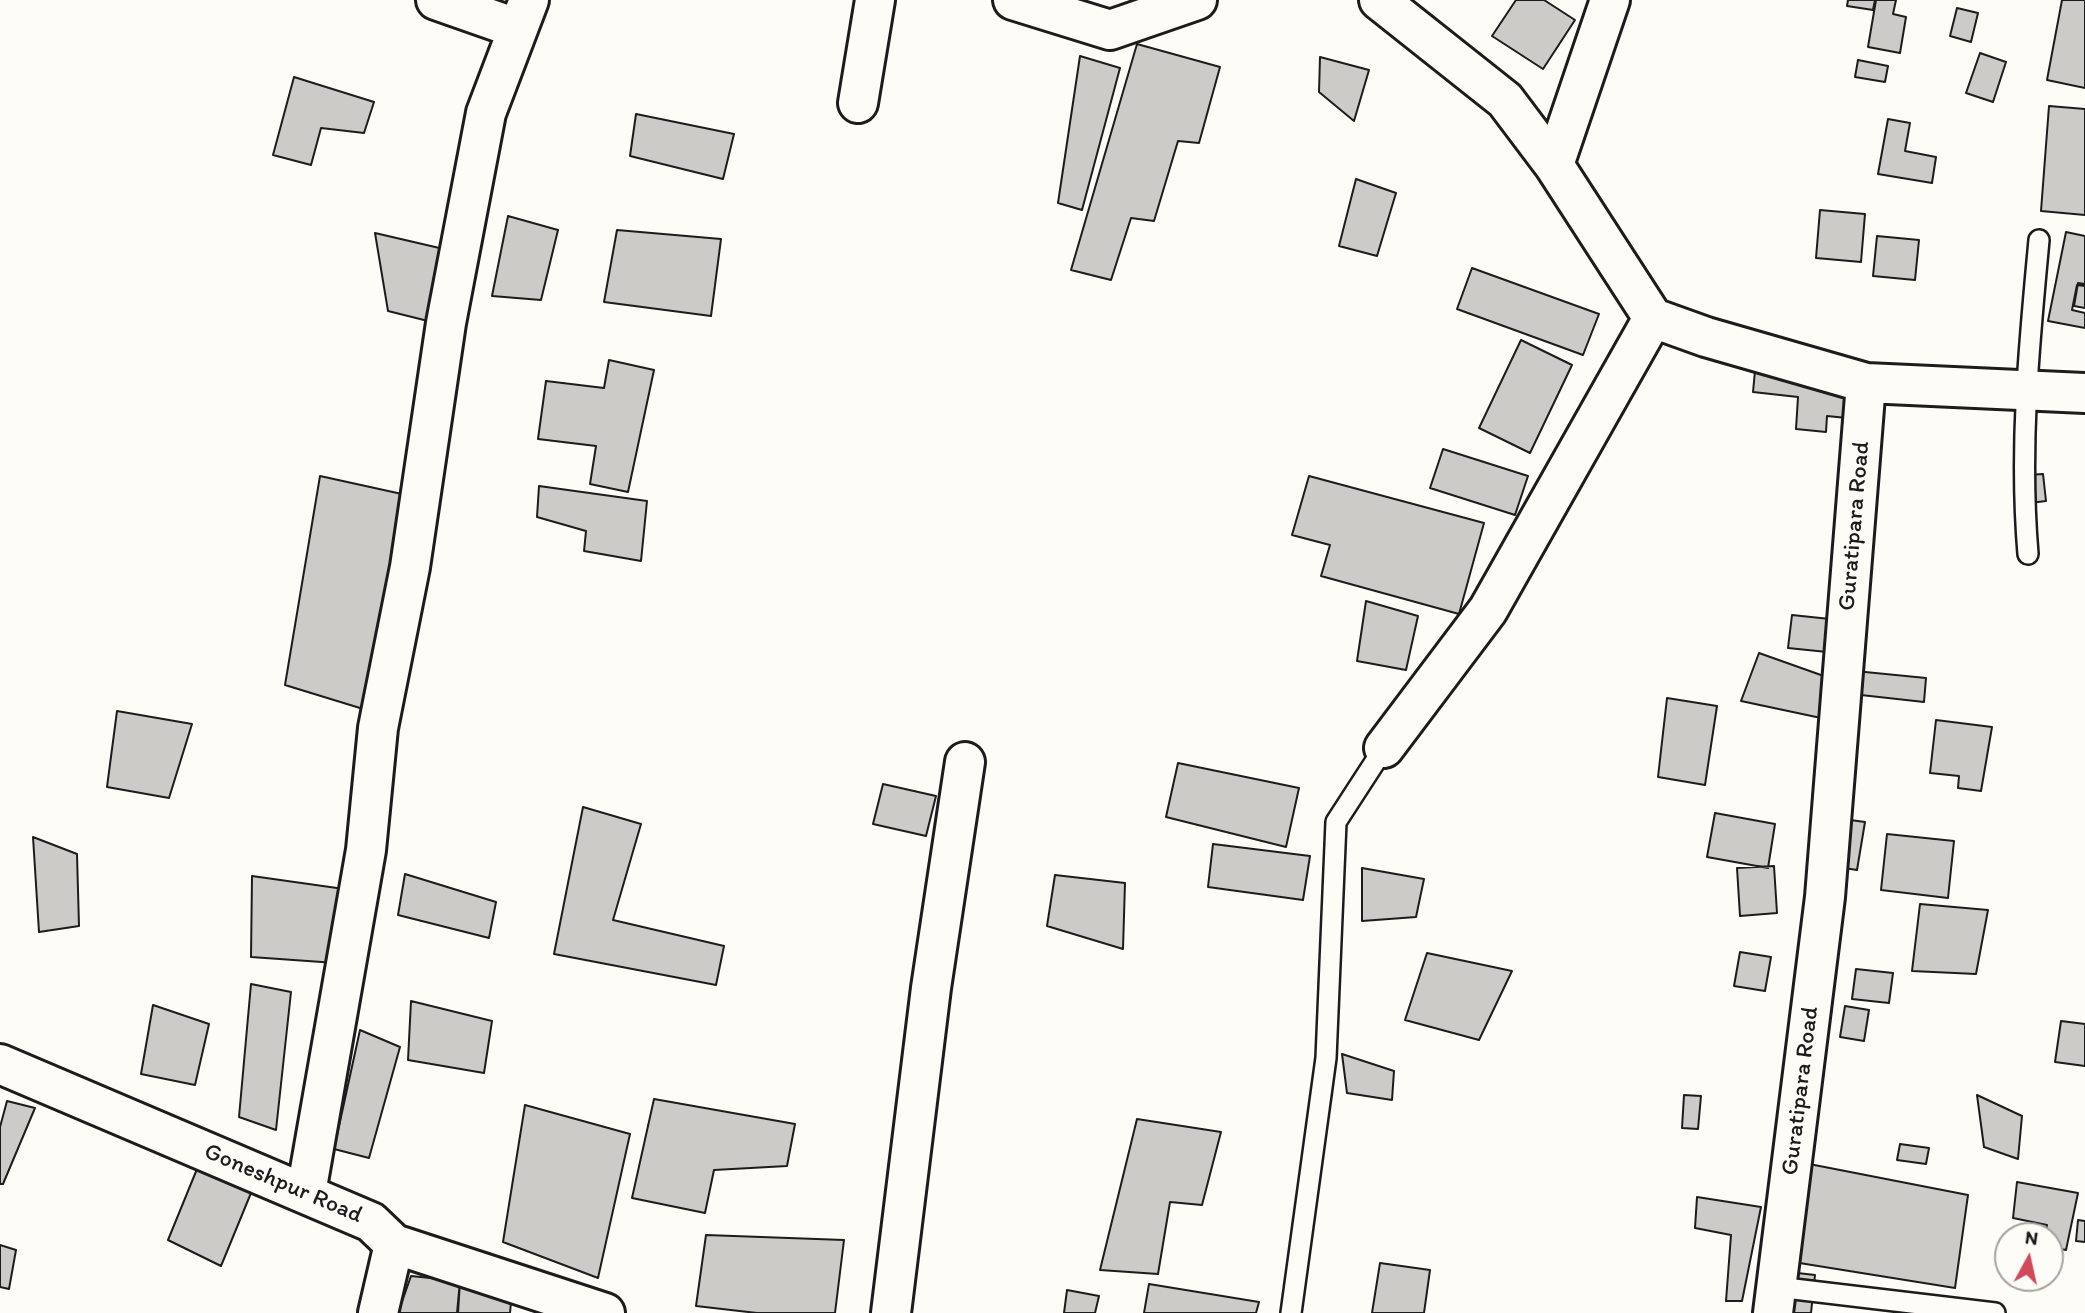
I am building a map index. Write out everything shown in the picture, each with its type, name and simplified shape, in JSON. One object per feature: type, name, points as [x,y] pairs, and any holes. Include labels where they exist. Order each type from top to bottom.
[{"type":"street","points":[[306,1193],[366,850],[378,728],[410,567],[446,323],[486,113],[522,14],[436,0]]},
{"type":"street","points":[[858,103],[875,0]]},
{"type":"street","points":[[1013,0],[1110,30],[1197,0]]},
{"type":"street","points":[[1378,0],[1505,100],[1554,165],[1653,318],[1706,337],[1866,383],[2085,393]]},
{"type":"street","points":[[1554,165],[1610,0]]},
{"type":"street","points":[[1384,748],[1489,610],[1653,318]]},
{"type":"street","name":"Guratipara Road","points":[[1775,1300],[1825,897],[1866,383]]},
{"type":"street","points":[[891,1313],[931,988],[965,762]]},
{"type":"street","name":"Goneshpur Road","points":[[0,1064],[371,1222],[394,1244],[605,1313]]},
{"type":"street","points":[[378,1313],[394,1244]]},
{"type":"lane","points":[[2028,554],[2022,488],[2024,392],[2039,240]]},
{"type":"lane","points":[[1291,1313],[1326,1058],[1336,822],[1384,748]]},
{"type":"lane","points":[[1775,1300],[1995,1313]]},
{"type":"building","points":[[1516,0],[1544,0],[1575,20],[1543,69],[1492,36]]},
{"type":"building","points":[[1848,0],[1875,0],[1873,10],[1847,6]]},
{"type":"building","points":[[1876,0],[1896,0],[1893,14],[1906,17],[1900,53],[1868,47]]},
{"type":"building","points":[[2062,0],[2085,0],[2085,88],[2047,80]]},
{"type":"building","points":[[1957,8],[1978,13],[1971,42],[1950,36]]},
{"type":"building","points":[[1137,44],[1220,67],[1199,143],[1178,141],[1154,221],[1131,218],[1111,280],[1071,270]]},
{"type":"building","points":[[1980,53],[2006,62],[1993,102],[1966,93]]},
{"type":"building","points":[[1080,56],[1120,68],[1082,210],[1058,203]]},
{"type":"building","points":[[1320,57],[1369,70],[1354,121],[1319,92]]},
{"type":"building","points":[[1858,60],[1888,66],[1885,82],[1855,77]]},
{"type":"building","points":[[294,77],[374,102],[364,133],[321,128],[311,165],[273,155]]},
{"type":"building","points":[[2049,106],[2085,109],[2085,215],[2041,211]]},
{"type":"building","points":[[636,114],[734,134],[723,179],[630,156]]},
{"type":"building","points":[[1888,119],[1910,123],[1905,151],[1936,157],[1932,183],[1878,174]]},
{"type":"building","points":[[1356,179],[1396,193],[1377,256],[1339,246]]},
{"type":"building","points":[[1820,210],[1865,214],[1861,262],[1816,258]]},
{"type":"building","points":[[508,216],[558,230],[541,300],[492,296]]},
{"type":"building","points":[[617,230],[721,239],[711,316],[604,302]]},
{"type":"building","points":[[2066,232],[2085,236],[2085,286],[2077,285],[2072,310],[2085,313],[2085,328],[2048,321]]},
{"type":"building","points":[[375,233],[448,250],[436,323],[388,311]]},
{"type":"building","points":[[1877,236],[1919,240],[1915,280],[1873,276]]},
{"type":"building","points":[[1472,268],[1599,314],[1583,355],[1457,309]]},
{"type":"building","points":[[2078,283],[2085,284],[2085,308],[2074,306]]},
{"type":"building","points":[[1521,340],[1572,365],[1530,453],[1479,428]]},
{"type":"building","points":[[609,360],[654,370],[628,492],[590,484],[596,446],[538,439],[546,381],[604,388]]},
{"type":"building","points":[[1756,360],[1862,372],[1857,419],[1827,416],[1826,432],[1796,429],[1798,397],[1753,392]]},
{"type":"building","points":[[1443,449],[1528,476],[1515,515],[1430,488]]},
{"type":"building","points":[[2043,474],[2046,501],[2030,503],[2027,475]]},
{"type":"building","points":[[320,476],[411,496],[373,712],[285,685]]},
{"type":"building","points":[[1309,476],[1484,523],[1459,614],[1321,576],[1330,545],[1292,535]]},
{"type":"building","points":[[539,486],[647,501],[641,561],[584,551],[586,531],[537,517]]},
{"type":"building","points":[[1366,601],[1418,616],[1406,670],[1357,661]]},
{"type":"building","points":[[1792,615],[1830,619],[1827,652],[1788,648]]},
{"type":"building","points":[[1759,653],[1835,680],[1821,718],[1741,701]]},
{"type":"building","points":[[1855,671],[1926,678],[1924,702],[1852,694]]},
{"type":"building","points":[[1667,698],[1717,706],[1705,785],[1658,777]]},
{"type":"building","points":[[117,711],[192,724],[169,798],[107,787]]},
{"type":"building","points":[[1936,720],[1992,727],[1981,791],[1958,788],[1959,776],[1930,773]]},
{"type":"building","points":[[1178,763],[1299,788],[1286,847],[1166,817]]},
{"type":"building","points":[[883,784],[936,796],[926,836],[873,824]]},
{"type":"building","points":[[583,807],[641,824],[613,920],[724,946],[716,985],[554,954]]},
{"type":"building","points":[[1715,813],[1775,824],[1768,868],[1707,857]]},
{"type":"building","points":[[1821,816],[1865,822],[1857,870],[1813,863]]},
{"type":"building","points":[[1887,834],[1954,841],[1948,898],[1881,890]]},
{"type":"building","points":[[33,837],[77,854],[79,926],[39,932]]},
{"type":"building","points":[[1213,844],[1310,856],[1303,900],[1208,887]]},
{"type":"building","points":[[1774,866],[1777,913],[1740,916],[1737,868]]},
{"type":"building","points":[[1362,868],[1424,879],[1416,917],[1362,921]]},
{"type":"building","points":[[405,874],[496,902],[489,938],[398,915]]},
{"type":"building","points":[[1055,875],[1125,883],[1123,949],[1047,926]]},
{"type":"building","points":[[252,876],[344,889],[336,963],[251,957]]},
{"type":"building","points":[[1920,904],[1988,910],[1976,974],[1912,971]]},
{"type":"building","points":[[1740,952],[1771,957],[1765,991],[1734,986]]},
{"type":"building","points":[[1427,953],[1512,971],[1479,1040],[1405,1020]]},
{"type":"building","points":[[1856,969],[1893,973],[1889,1003],[1852,999]]},
{"type":"building","points":[[251,984],[291,992],[276,1130],[239,1117]]},
{"type":"building","points":[[411,1001],[492,1021],[484,1073],[408,1060]]},
{"type":"building","points":[[153,1005],[209,1024],[195,1085],[141,1074]]},
{"type":"building","points":[[1845,1006],[1869,1010],[1864,1041],[1840,1037]]},
{"type":"building","points":[[2061,1021],[2085,1024],[2085,1066],[2055,1062]]},
{"type":"building","points":[[360,1030],[400,1047],[369,1158],[334,1149]]},
{"type":"building","points":[[1342,1054],[1394,1071],[1392,1100],[1347,1093]]},
{"type":"building","points":[[1684,1095],[1701,1096],[1698,1129],[1682,1128]]},
{"type":"building","points":[[1977,1095],[2022,1116],[2018,1159],[1984,1147]]},
{"type":"building","points":[[654,1099],[795,1124],[787,1166],[714,1170],[705,1213],[632,1198]]},
{"type":"building","points":[[7,1101],[35,1108],[3,1184],[0,1184],[0,1127]]},
{"type":"building","points":[[525,1105],[630,1134],[598,1278],[503,1242]]},
{"type":"building","points":[[1137,1119],[1221,1132],[1202,1205],[1170,1202],[1158,1274],[1100,1270]]},
{"type":"building","points":[[1900,1144],[1929,1148],[1926,1164],[1897,1160]]},
{"type":"building","points":[[1799,1162],[1968,1195],[1955,1288],[1787,1261]]},
{"type":"building","points":[[197,1169],[251,1193],[221,1266],[168,1240]]},
{"type":"building","points":[[2017,1182],[2078,1193],[2066,1250],[2064,1222],[2032,1222],[2013,1218]]},
{"type":"building","points":[[1697,1197],[1761,1207],[1742,1301],[1726,1301],[1731,1235],[1695,1228]]},
{"type":"building","points":[[2078,1220],[2085,1221],[2085,1242],[2076,1241]]},
{"type":"building","points":[[706,1235],[844,1240],[835,1313],[757,1313],[696,1306]]},
{"type":"building","points":[[0,1245],[16,1250],[9,1289],[0,1287]]},
{"type":"building","points":[[1380,1263],[1430,1270],[1424,1313],[1372,1313]]},
{"type":"building","points":[[1771,1270],[1815,1275],[1811,1313],[1775,1313]]},
{"type":"building","points":[[411,1276],[460,1281],[457,1313],[398,1313]]},
{"type":"building","points":[[460,1281],[511,1302],[510,1313],[458,1313]]},
{"type":"building","points":[[1149,1284],[1259,1302],[1256,1313],[1144,1313]]},
{"type":"building","points":[[1067,1290],[1099,1296],[1095,1313],[1064,1313]]}]
